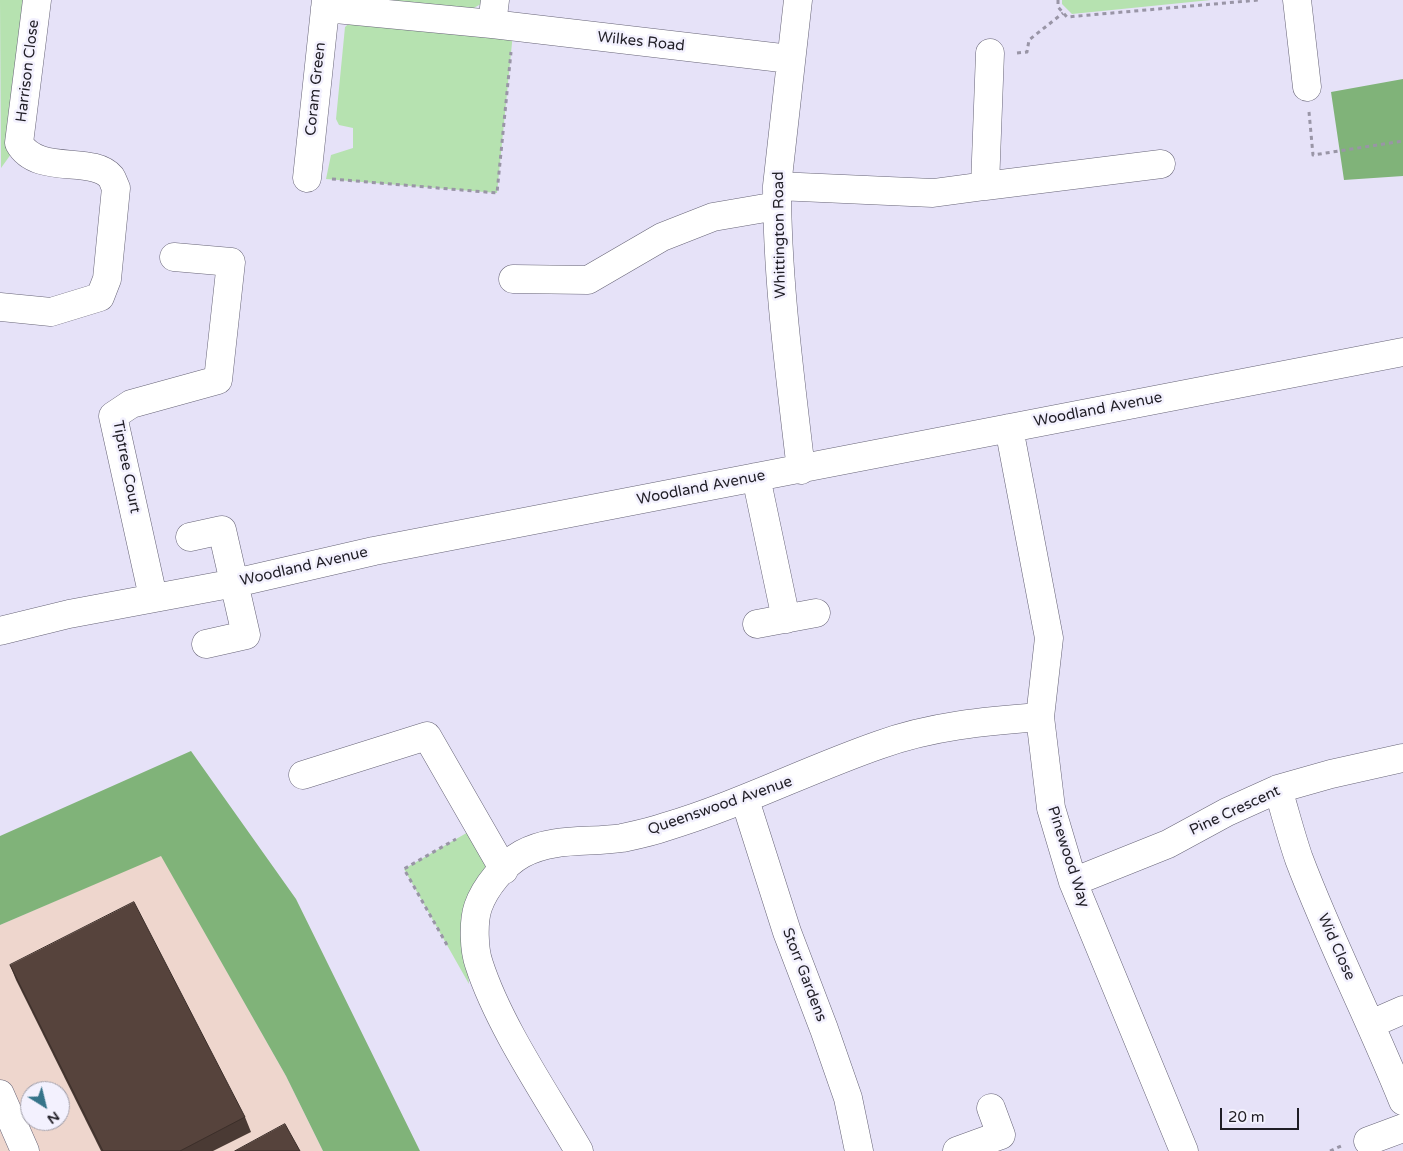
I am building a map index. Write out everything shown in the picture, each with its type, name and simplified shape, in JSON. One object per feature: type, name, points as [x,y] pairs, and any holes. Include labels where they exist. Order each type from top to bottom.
[{"type":"street","name":"Harrison Close","points":[[0,307],[51,312],[100,297],[107,279],[116,188],[110,176],[95,168],[43,162],[22,148],[19,142],[37,0]]},
{"type":"street","name":"Whittington Road","points":[[798,0],[790,59],[777,196],[781,302],[801,470]]},
{"type":"street","points":[[1297,0],[1307,87]]},
{"type":"street","name":"Wilkes Road","points":[[326,4],[500,17],[790,59]]},
{"type":"street","name":"Coram Green","points":[[307,178],[326,4]]},
{"type":"street","points":[[985,186],[990,53]]},
{"type":"street","points":[[513,279],[588,280],[662,237],[713,217],[777,196],[933,193],[1161,164]]},
{"type":"street","name":"Tiptree Court","points":[[153,597],[113,416],[131,404],[218,380],[231,262],[174,257]]},
{"type":"street","name":"Woodland Avenue","points":[[0,631],[69,614],[234,583],[374,551],[756,477],[801,470],[1403,352]]},
{"type":"street","name":"Pinewood Way","points":[[1009,428],[1049,638],[1040,717],[1051,808],[1073,882],[1184,1151]]},
{"type":"street","points":[[756,477],[786,619]]},
{"type":"street","points":[[190,536],[222,530],[246,635],[206,644]]},
{"type":"street","points":[[757,624],[816,613]]},
{"type":"street","name":"Queenswood Avenue","points":[[579,1151],[495,1004],[478,962],[476,931],[478,908],[507,864],[524,853],[556,843],[622,838],[664,828],[745,800],[890,742],[927,731],[984,721],[1040,717]]},
{"type":"street","points":[[303,775],[427,736],[504,870]]},
{"type":"street","name":"Pine Crescent","points":[[1073,882],[1168,844],[1227,812],[1278,789],[1403,758]]},
{"type":"street","name":"Wid Close","points":[[1278,789],[1298,858],[1403,1101]]},
{"type":"street","name":"Storr Gardens","points":[[745,800],[787,932],[848,1098],[858,1151]]},
{"type":"street","points":[[1371,1024],[1403,1010]]},
{"type":"street","points":[[0,1094],[25,1151]]},
{"type":"street","points":[[957,1151],[1001,1135],[991,1108]]},
{"type":"street","points":[[1368,1141],[1403,1128]]},
{"type":"path","points":[[1058,0],[1058,6],[1067,17],[1259,0]]},
{"type":"path","points":[[990,53],[1027,52],[1028,40],[1063,13]]},
{"type":"path","points":[[307,178],[497,193],[500,17]]},
{"type":"path","points":[[1307,87],[1313,155],[1403,141]]},
{"type":"path","points":[[450,951],[404,869],[479,826]]},
{"type":"shaded area","points":[[161,855],[286,1076],[323,1151],[0,1151],[0,925]]},
{"type":"green space","points":[[0,0],[38,0],[19,143],[1,168]]},
{"type":"green space","points":[[383,0],[488,0],[472,9]]},
{"type":"green space","points":[[1062,0],[1211,0],[1072,14],[1062,4]]},
{"type":"green space","points":[[357,16],[513,33],[497,193],[326,179],[331,155],[353,148],[353,128],[339,125],[336,119],[345,27]]},
{"type":"green space","points":[[1403,79],[1403,176],[1344,180],[1331,92]]},
{"type":"green space","points":[[191,751],[296,899],[420,1151],[323,1151],[286,1076],[161,856],[0,925],[0,836]]},
{"type":"green space","points":[[470,831],[488,862],[463,910],[469,984],[404,869]]},
{"type":"building","points":[[134,902],[245,1117],[180,1151],[103,1151],[70,1085],[70,1081],[68,1081],[10,965]]},
{"type":"building","points":[[285,1124],[300,1151],[235,1151]]}]
